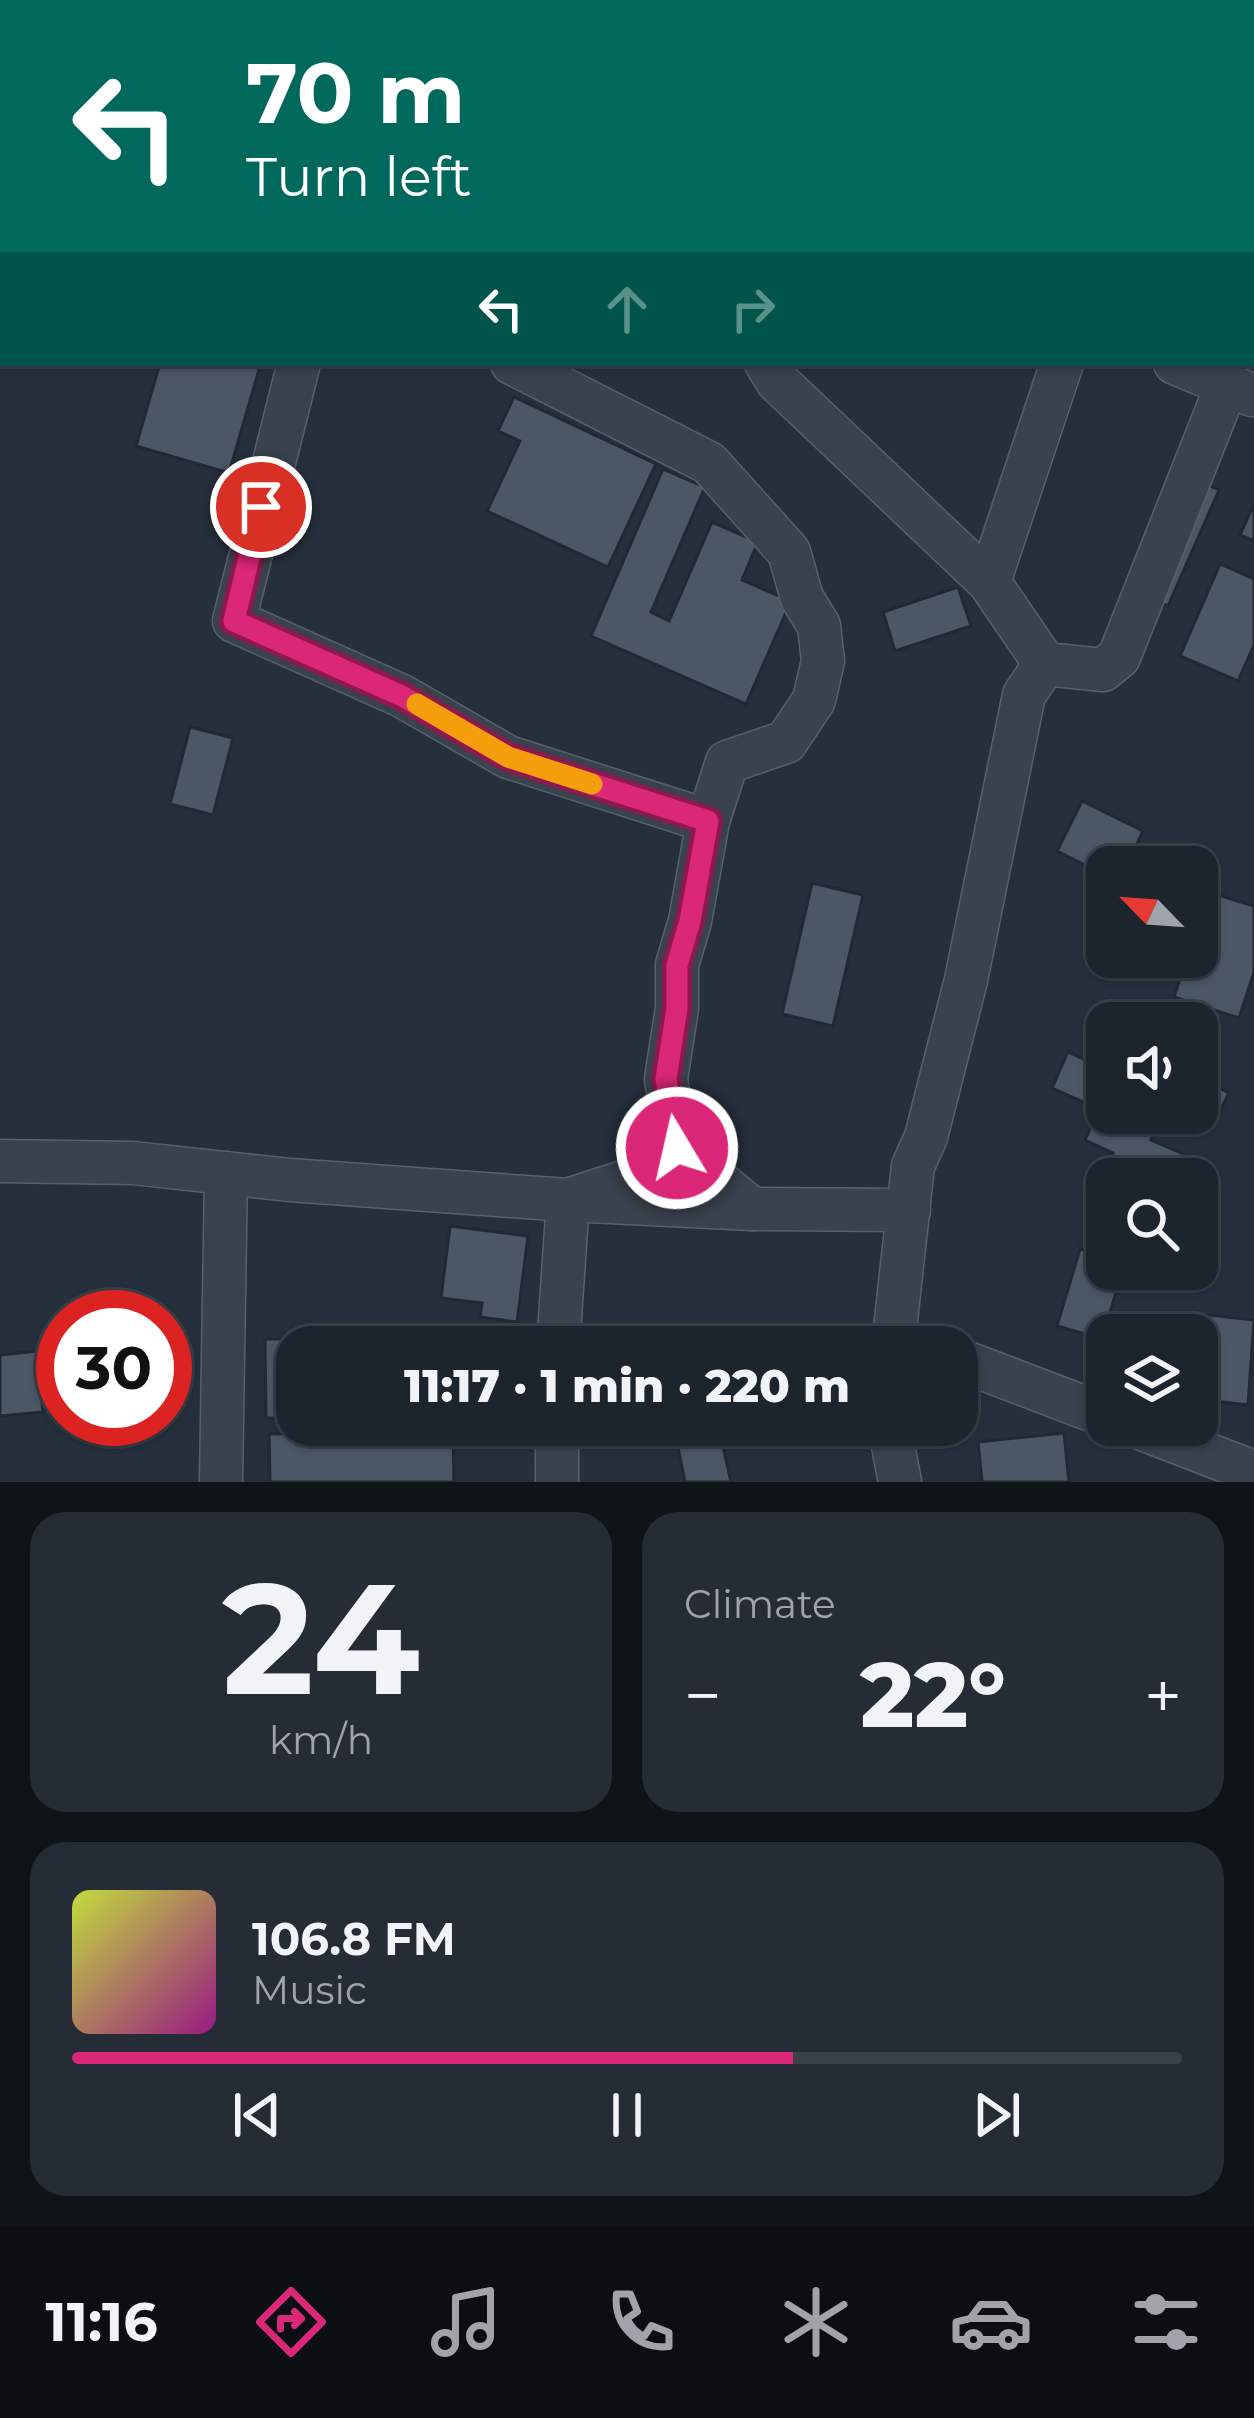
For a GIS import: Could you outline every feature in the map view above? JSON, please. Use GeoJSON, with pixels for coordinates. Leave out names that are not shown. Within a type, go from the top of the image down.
{"type":"FeatureCollection","features":[{"type":"Feature","properties":{"kind":"street"},"geometry":{"type":"LineString","coordinates":[[298,366],[234,621],[402,696],[508,757],[708,821]]}},
{"type":"Feature","properties":{"kind":"street"},"geometry":{"type":"LineString","coordinates":[[518,366],[709,463],[789,553],[802,598],[818,626],[823,661],[814,700],[786,742],[727,762],[708,821],[677,965],[677,1008],[666,1079],[677,1148],[752,1209]]}},
{"type":"Feature","properties":{"kind":"street"},"geometry":{"type":"LineString","coordinates":[[768,366],[777,381],[989,582],[1045,664],[1103,670],[1119,657],[1241,391],[1182,366]]}},
{"type":"Feature","properties":{"kind":"street"},"geometry":{"type":"LineString","coordinates":[[989,582],[1061,366]]}},
{"type":"Feature","properties":{"kind":"street"},"geometry":{"type":"LineString","coordinates":[[906,1326],[914,1166],[926,1138],[965,980],[1024,695],[1045,664]]}},
{"type":"Feature","properties":{"kind":"street"},"geometry":{"type":"LineString","coordinates":[[568,1200],[650,1173],[677,1148]]}},
{"type":"Feature","properties":{"kind":"street"},"geometry":{"type":"LineString","coordinates":[[0,1162],[133,1163],[568,1200],[752,1209],[909,1210]]}},
{"type":"Feature","properties":{"kind":"street"},"geometry":{"type":"LineString","coordinates":[[221,1482],[226,1173]]}},
{"type":"Feature","properties":{"kind":"street"},"geometry":{"type":"LineString","coordinates":[[560,1326],[568,1200]]}},
{"type":"Feature","properties":{"kind":"street"},"geometry":{"type":"LineString","coordinates":[[978,1366],[1086,1408]]}},
{"type":"Feature","properties":{"kind":"street"},"geometry":{"type":"LineString","coordinates":[[557,1446],[557,1482]]}},
{"type":"Feature","properties":{"kind":"street"},"geometry":{"type":"LineString","coordinates":[[893,1446],[899,1482]]}},
{"type":"Feature","properties":{"kind":"street"},"geometry":{"type":"LineString","coordinates":[[1187,1446],[1254,1472]]}},
{"type":"Feature","properties":{"kind":"building"},"geometry":{"type":"Polygon","coordinates":[[[159,366],[260,366],[229,473],[136,446],[159,366]]]}},
{"type":"Feature","properties":{"kind":"building"},"geometry":{"type":"Polygon","coordinates":[[[514,397],[656,464],[608,567],[487,511],[520,441],[498,431],[514,397]]]}},
{"type":"Feature","properties":{"kind":"building"},"geometry":{"type":"Polygon","coordinates":[[[663,469],[705,487],[651,612],[669,621],[712,522],[758,542],[742,580],[791,601],[746,704],[591,636],[663,469]]]}},
{"type":"Feature","properties":{"kind":"building"},"geometry":{"type":"Polygon","coordinates":[[[1199,481],[1219,490],[1168,606],[1148,598],[1199,481]]]}},
{"type":"Feature","properties":{"kind":"building"},"geometry":{"type":"Polygon","coordinates":[[[1254,504],[1254,541],[1240,535],[1254,504]]]}},
{"type":"Feature","properties":{"kind":"building"},"geometry":{"type":"Polygon","coordinates":[[[1220,564],[1254,579],[1254,645],[1238,681],[1180,656],[1220,564]]]}},
{"type":"Feature","properties":{"kind":"building"},"geometry":{"type":"Polygon","coordinates":[[[958,587],[971,626],[895,651],[883,612],[958,587]]]}},
{"type":"Feature","properties":{"kind":"building"},"geometry":{"type":"Polygon","coordinates":[[[190,727],[233,738],[213,815],[170,804],[190,727]]]}},
{"type":"Feature","properties":{"kind":"building"},"geometry":{"type":"Polygon","coordinates":[[[1082,801],[1143,831],[1136,846],[1086,846],[1086,866],[1057,851],[1082,801]]]}},
{"type":"Feature","properties":{"kind":"building"},"geometry":{"type":"Polygon","coordinates":[[[812,883],[863,895],[833,1026],[782,1014],[812,883]]]}},
{"type":"Feature","properties":{"kind":"building"},"geometry":{"type":"Polygon","coordinates":[[[1218,895],[1254,906],[1254,972],[1239,1018],[1218,1011],[1218,1002],[1174,997],[1180,978],[1218,978],[1218,895]]]}},
{"type":"Feature","properties":{"kind":"building"},"geometry":{"type":"Polygon","coordinates":[[[1068,1052],[1086,1060],[1086,1103],[1052,1088],[1068,1052]]]}},
{"type":"Feature","properties":{"kind":"building"},"geometry":{"type":"Polygon","coordinates":[[[1218,1087],[1229,1093],[1218,1115],[1218,1087]]]}},
{"type":"Feature","properties":{"kind":"building"},"geometry":{"type":"Polygon","coordinates":[[[1088,1134],[1154,1134],[1151,1140],[1183,1154],[1181,1158],[1111,1158],[1113,1153],[1085,1140],[1088,1134]]]}},
{"type":"Feature","properties":{"kind":"building"},"geometry":{"type":"Polygon","coordinates":[[[450,1226],[528,1236],[517,1322],[480,1317],[482,1303],[441,1298],[450,1226]]]}},
{"type":"Feature","properties":{"kind":"building"},"geometry":{"type":"Polygon","coordinates":[[[1080,1249],[1086,1251],[1086,1290],[1117,1290],[1110,1314],[1086,1314],[1086,1334],[1057,1326],[1080,1249]]]}},
{"type":"Feature","properties":{"kind":"building"},"geometry":{"type":"Polygon","coordinates":[[[1218,1316],[1254,1320],[1248,1405],[1218,1401],[1218,1316]]]}},
{"type":"Feature","properties":{"kind":"building"},"geometry":{"type":"Polygon","coordinates":[[[265,1339],[276,1339],[276,1418],[266,1418],[265,1339]]]}},
{"type":"Feature","properties":{"kind":"building"},"geometry":{"type":"Polygon","coordinates":[[[36,1351],[36,1413],[0,1416],[0,1355],[36,1351]]]}},
{"type":"Feature","properties":{"kind":"building"},"geometry":{"type":"Polygon","coordinates":[[[1064,1433],[1069,1482],[982,1482],[978,1442],[1064,1433]]]}},
{"type":"Feature","properties":{"kind":"building"},"geometry":{"type":"Polygon","coordinates":[[[269,1434],[276,1434],[276,1446],[453,1446],[454,1482],[270,1482],[269,1434]]]}},
{"type":"Feature","properties":{"kind":"building"},"geometry":{"type":"Polygon","coordinates":[[[678,1446],[723,1446],[731,1482],[685,1482],[678,1446]]]}},
{"type":"Feature","properties":{"kind":"slow traffic"},"geometry":{"type":"LineString","coordinates":[[417,704],[508,757],[592,784]]}},
{"type":"Feature","properties":{"kind":"route"},"geometry":{"type":"LineString","coordinates":[[261,507],[234,621],[402,696],[508,757],[708,821],[677,965],[677,1008],[666,1079],[677,1148]]}}]}
